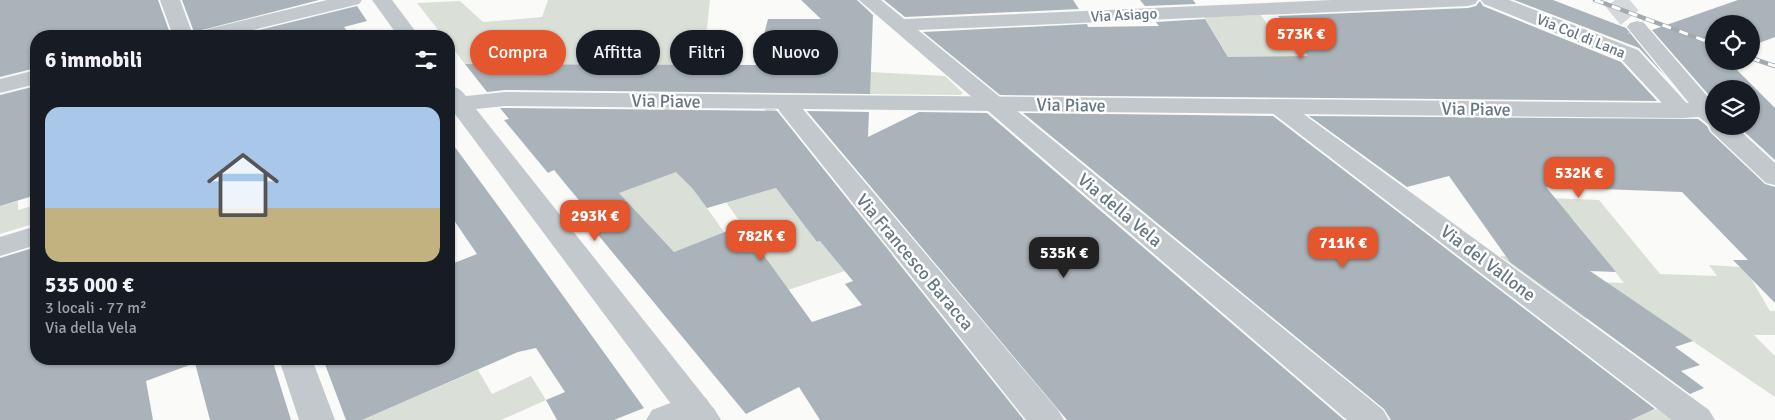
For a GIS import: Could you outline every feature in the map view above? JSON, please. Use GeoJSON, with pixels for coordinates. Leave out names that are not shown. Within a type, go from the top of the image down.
{"type":"FeatureCollection","features":[{"type":"Feature","properties":{"kind":"street"},"geometry":{"type":"LineString","coordinates":[[170,0],[181,30]]}},
{"type":"Feature","properties":{"kind":"street"},"geometry":{"type":"LineString","coordinates":[[228,30],[352,0]]}},
{"type":"Feature","properties":{"kind":"street"},"geometry":{"type":"LineString","coordinates":[[382,0],[404,30]]}},
{"type":"Feature","properties":{"kind":"street","name":"Via della Vela"},"geometry":{"type":"LineString","coordinates":[[869,0],[1371,420]]}},
{"type":"Feature","properties":{"kind":"street","name":"Via Asiago"},"geometry":{"type":"LineString","coordinates":[[899,25],[1468,0]]}},
{"type":"Feature","properties":{"kind":"street","name":"Via Col di Lana"},"geometry":{"type":"LineString","coordinates":[[1490,0],[1630,55],[1705,116]]}},
{"type":"Feature","properties":{"kind":"street"},"geometry":{"type":"LineString","coordinates":[[1637,26],[1705,114]]}},
{"type":"Feature","properties":{"kind":"street"},"geometry":{"type":"LineString","coordinates":[[0,86],[30,78]]}},
{"type":"Feature","properties":{"kind":"street","name":"Via Piave"},"geometry":{"type":"LineString","coordinates":[[455,101],[505,99],[1279,107],[1705,120]]}},
{"type":"Feature","properties":{"kind":"street","name":"Via Francesco Baracca"},"geometry":{"type":"LineString","coordinates":[[789,102],[788,108],[1046,420]]}},
{"type":"Feature","properties":{"kind":"street"},"geometry":{"type":"LineString","coordinates":[[455,104],[687,416]]}},
{"type":"Feature","properties":{"kind":"street","name":"Via del Vallone"},"geometry":{"type":"LineString","coordinates":[[1279,107],[1697,420]]}},
{"type":"Feature","properties":{"kind":"street"},"geometry":{"type":"LineString","coordinates":[[1727,135],[1775,177]]}},
{"type":"Feature","properties":{"kind":"street"},"geometry":{"type":"LineString","coordinates":[[0,247],[30,238]]}},
{"type":"Feature","properties":{"kind":"street"},"geometry":{"type":"LineString","coordinates":[[298,365],[317,420]]}},
{"type":"Feature","properties":{"kind":"shaded area"},"geometry":{"type":"Polygon","coordinates":[[[548,0],[710,0],[707,30],[670,30],[670,65],[660,65],[660,30],[576,30],[576,64],[566,64],[566,30],[470,30],[470,64],[465,64],[455,51],[455,30],[438,30],[417,3],[460,1],[483,22],[542,17],[548,0]]]}},
{"type":"Feature","properties":{"kind":"shaded area"},"geometry":{"type":"Polygon","coordinates":[[[1261,15],[1281,44],[1326,44],[1338,60],[1238,73],[1204,17],[1261,15]]]}},
{"type":"Feature","properties":{"kind":"shaded area"},"geometry":{"type":"Polygon","coordinates":[[[870,72],[945,76],[963,93],[960,95],[870,94],[870,72]]]}},
{"type":"Feature","properties":{"kind":"shaded area"},"geometry":{"type":"Polygon","coordinates":[[[660,108],[679,108],[705,145],[777,126],[764,109],[775,109],[798,137],[740,189],[746,197],[776,188],[817,242],[870,227],[893,255],[788,290],[726,202],[707,208],[724,232],[674,252],[619,193],[644,139],[706,174],[660,108]]]}},
{"type":"Feature","properties":{"kind":"shaded area"},"geometry":{"type":"Polygon","coordinates":[[[1500,196],[1599,200],[1660,274],[1717,276],[1709,265],[1740,267],[1749,275],[1770,311],[1775,311],[1775,335],[1754,335],[1775,356],[1775,397],[1647,310],[1603,312],[1586,319],[1500,256],[1526,257],[1543,280],[1624,283],[1573,219],[1516,217],[1500,196]]]}},
{"type":"Feature","properties":{"kind":"shaded area"},"geometry":{"type":"Polygon","coordinates":[[[18,201],[18,210],[30,207],[30,225],[0,234],[0,206],[18,201]]]}},
{"type":"Feature","properties":{"kind":"shaded area"},"geometry":{"type":"Polygon","coordinates":[[[478,370],[492,394],[531,376],[546,400],[501,420],[362,420],[478,370]]]}},
{"type":"Feature","properties":{"kind":"shaded area"},"geometry":{"type":"Polygon","coordinates":[[[1661,407],[1678,420],[1631,420],[1661,407]]]}},
{"type":"Feature","properties":{"kind":"building"},"geometry":{"type":"Polygon","coordinates":[[[0,0],[158,0],[169,30],[30,30],[30,70],[0,77],[0,0]]]}},
{"type":"Feature","properties":{"kind":"building"},"geometry":{"type":"Polygon","coordinates":[[[182,0],[319,0],[202,30],[193,30],[182,0]]]}},
{"type":"Feature","properties":{"kind":"building"},"geometry":{"type":"Polygon","coordinates":[[[801,0],[857,0],[873,15],[870,94],[505,90],[487,92],[474,75],[566,75],[566,64],[576,64],[576,75],[660,75],[660,65],[670,65],[670,75],[743,75],[743,65],[753,65],[753,75],[838,75],[838,30],[765,30],[768,19],[821,19],[801,0]]]}},
{"type":"Feature","properties":{"kind":"building"},"geometry":{"type":"Polygon","coordinates":[[[884,0],[1073,0],[1079,9],[905,17],[884,0]]]}},
{"type":"Feature","properties":{"kind":"building"},"geometry":{"type":"Polygon","coordinates":[[[1140,0],[1193,0],[1196,4],[1145,6],[1140,0]]]}},
{"type":"Feature","properties":{"kind":"building"},"geometry":{"type":"Polygon","coordinates":[[[1514,0],[1553,0],[1626,28],[1666,77],[1639,48],[1514,0]]]}},
{"type":"Feature","properties":{"kind":"building"},"geometry":{"type":"Polygon","coordinates":[[[1738,0],[1775,0],[1775,37],[1760,43],[1760,15],[1705,15],[1705,70],[1737,70],[1747,80],[1705,80],[1705,91],[1652,30],[1738,0]]]}},
{"type":"Feature","properties":{"kind":"building"},"geometry":{"type":"Polygon","coordinates":[[[1480,1],[1483,6],[1621,62],[1657,101],[1000,95],[923,32],[1087,24],[1088,27],[1159,26],[1156,22],[1205,19],[1228,57],[1308,56],[1278,16],[1468,8],[1476,6],[1480,1]]]}},
{"type":"Feature","properties":{"kind":"building"},"geometry":{"type":"Polygon","coordinates":[[[357,6],[367,21],[344,27],[346,30],[259,30],[357,6]]]}},
{"type":"Feature","properties":{"kind":"building"},"geometry":{"type":"Polygon","coordinates":[[[465,64],[470,64],[470,70],[465,64]]]}},
{"type":"Feature","properties":{"kind":"building"},"geometry":{"type":"Polygon","coordinates":[[[30,88],[30,197],[0,206],[0,95],[30,88]]]}},
{"type":"Feature","properties":{"kind":"building"},"geometry":{"type":"Polygon","coordinates":[[[1760,93],[1775,108],[1775,160],[1748,135],[1760,135],[1760,93]]]}},
{"type":"Feature","properties":{"kind":"building"},"geometry":{"type":"Polygon","coordinates":[[[500,108],[777,111],[1024,420],[820,420],[799,387],[746,414],[585,219],[592,216],[554,170],[548,173],[504,120],[509,119],[500,108]],[[676,172],[619,193],[674,252],[742,225],[812,322],[862,305],[845,284],[853,281],[820,241],[817,242],[776,188],[707,208],[693,189],[676,172]]]}},
{"type":"Feature","properties":{"kind":"building"},"geometry":{"type":"Polygon","coordinates":[[[807,111],[869,112],[868,137],[919,112],[987,113],[1344,420],[1067,420],[807,111]]]}},
{"type":"Feature","properties":{"kind":"building"},"geometry":{"type":"Polygon","coordinates":[[[1023,113],[1273,116],[1655,409],[1631,420],[1391,420],[1384,409],[1023,113]]]}},
{"type":"Feature","properties":{"kind":"building"},"geometry":{"type":"Polygon","coordinates":[[[1309,116],[1698,119],[1705,124],[1705,135],[1713,135],[1765,184],[1775,187],[1775,303],[1733,260],[1748,260],[1682,192],[1546,187],[1616,272],[1590,271],[1693,341],[1675,347],[1700,365],[1681,371],[1704,388],[1690,394],[1510,262],[1449,176],[1407,187],[1309,116]]]}},
{"type":"Feature","properties":{"kind":"building"},"geometry":{"type":"Polygon","coordinates":[[[455,147],[644,408],[614,420],[557,420],[546,400],[565,392],[536,348],[518,352],[362,420],[346,420],[325,365],[455,365],[455,263],[477,254],[455,222],[455,147]]]}},
{"type":"Feature","properties":{"kind":"building"},"geometry":{"type":"Polygon","coordinates":[[[30,249],[30,365],[190,365],[146,381],[153,420],[0,420],[0,258],[30,249]]]}},
{"type":"Feature","properties":{"kind":"building"},"geometry":{"type":"Polygon","coordinates":[[[196,365],[274,365],[291,420],[210,420],[196,365]]]}},
{"type":"Feature","properties":{"kind":"tunnel"},"geometry":{"type":"LineString","coordinates":[[1615,0],[1637,27]]}},
{"type":"Feature","properties":{"kind":"railway"},"geometry":{"type":"LineString","coordinates":[[1595,0],[1705,41]]}},
{"type":"Feature","properties":{"kind":"railway"},"geometry":{"type":"LineString","coordinates":[[1760,61],[1775,66]]}}]}
